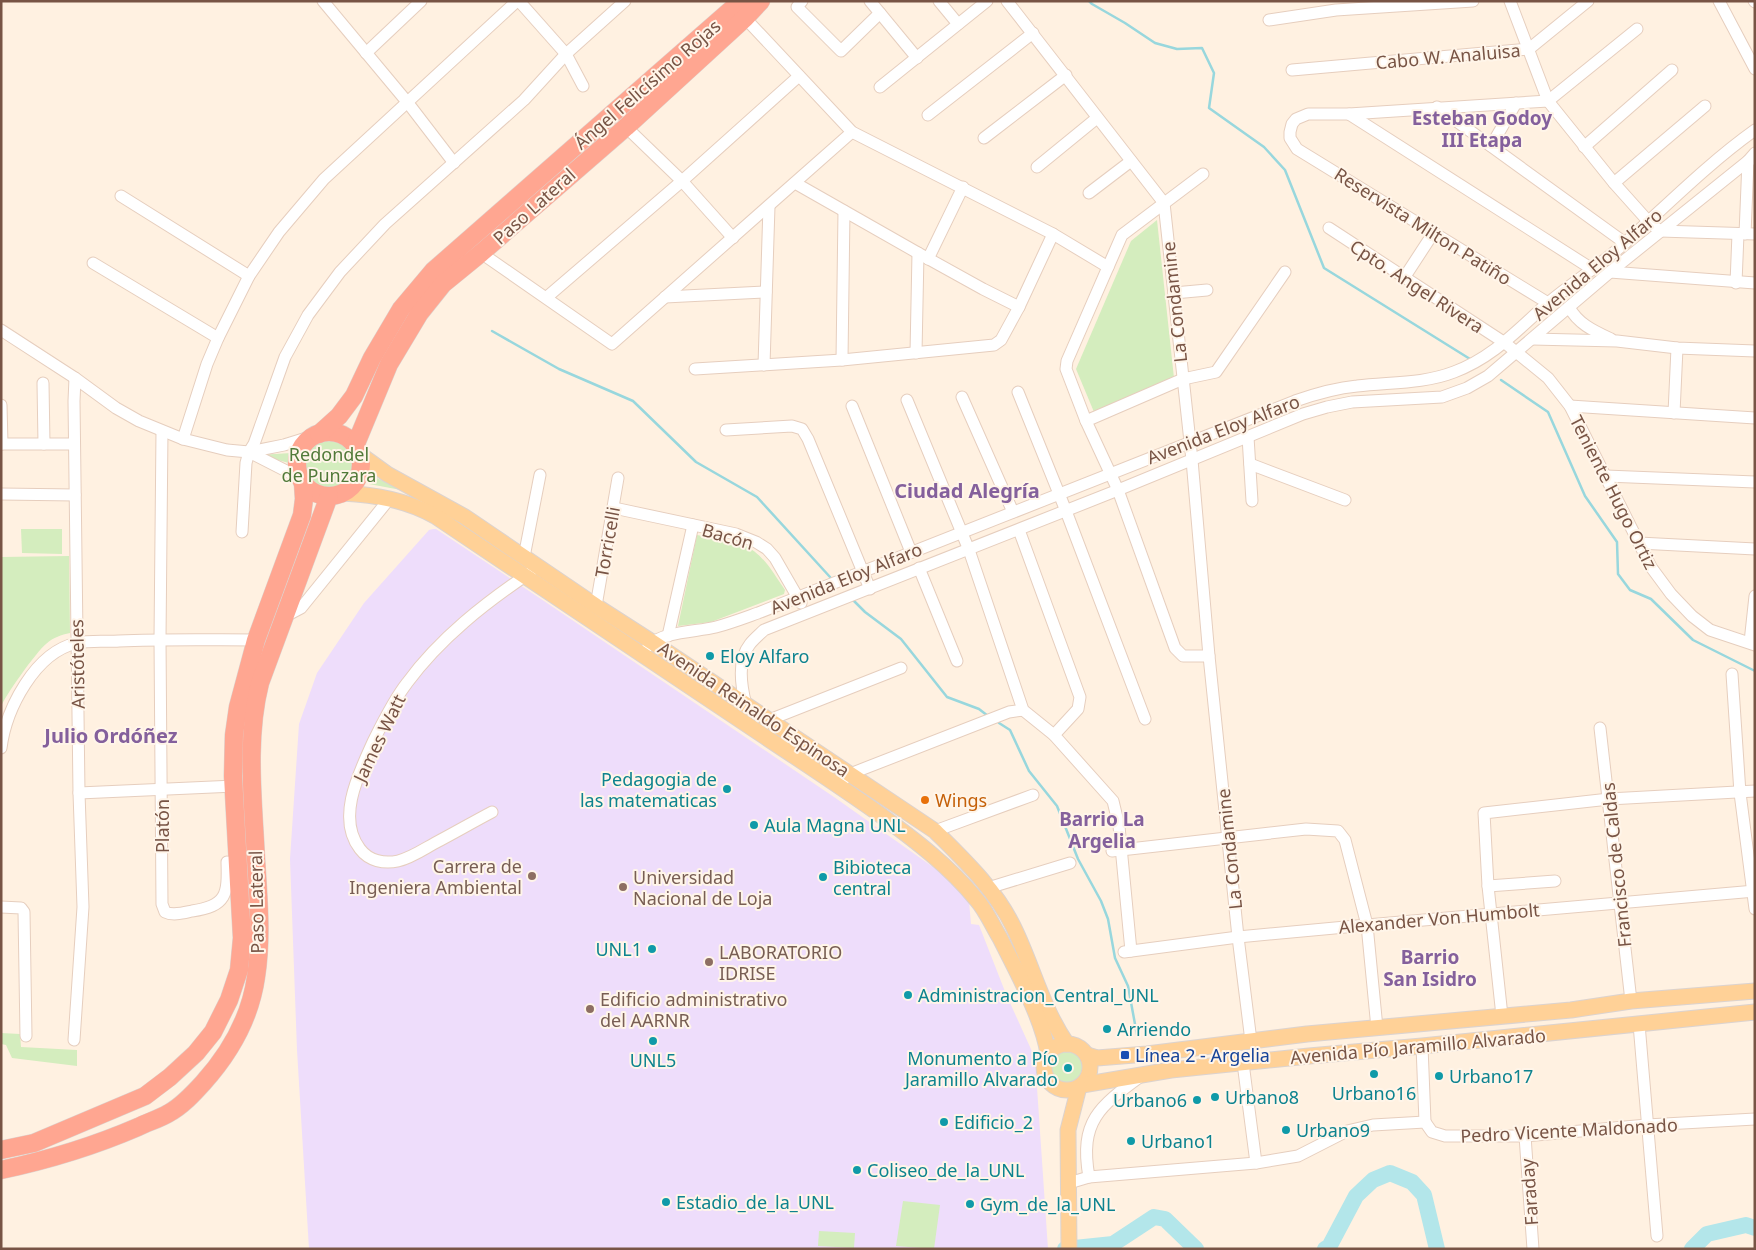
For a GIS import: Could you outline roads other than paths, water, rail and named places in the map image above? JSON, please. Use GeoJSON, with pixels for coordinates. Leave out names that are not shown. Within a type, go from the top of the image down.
{"type":"FeatureCollection","features":[{"type":"Feature","properties":{"kind":"highway","name":"Paso Lateral"},"geometry":{"type":"LineString","coordinates":[[357,450],[389,364],[419,314],[443,284],[482,253],[626,127],[743,9],[761,1]]}},
{"type":"Feature","properties":{"kind":"highway","name":"Ángel Felicísimo Rojas"},"geometry":{"type":"LineString","coordinates":[[316,435],[339,416],[354,396],[372,358],[401,309],[433,271],[743,9]]}},
{"type":"Feature","properties":{"kind":"highway"},"geometry":{"type":"LineString","coordinates":[[335,433],[343,436],[357,450],[360,471],[350,487],[336,494],[319,494],[310,490],[302,480],[298,471],[298,456],[306,442],[316,435],[335,433]]}},
{"type":"Feature","properties":{"kind":"highway","name":"Paso Lateral"},"geometry":{"type":"LineString","coordinates":[[1,1150],[34,1143],[145,1096],[177,1071],[196,1053],[213,1032],[229,1000],[239,970],[242,938],[233,750],[238,707],[256,640],[302,515],[304,499],[302,480]]}},
{"type":"Feature","properties":{"kind":"highway","name":"Paso Lateral"},"geometry":{"type":"LineString","coordinates":[[1,1170],[103,1142],[169,1113],[192,1096],[220,1064],[239,1034],[250,1004],[256,978],[258,957],[259,915],[252,791],[256,700],[284,617],[336,494]]}},
{"type":"Feature","properties":{"kind":"main road","name":"Avenida Reinaldo Espinosa"},"geometry":{"type":"LineString","coordinates":[[357,450],[524,576],[838,784],[922,845],[958,878],[978,900],[1014,965],[1045,1039],[1048,1054]]}},
{"type":"Feature","properties":{"kind":"main road","name":"Avenida Reinaldo Espinosa"},"geometry":{"type":"LineString","coordinates":[[336,494],[367,494],[390,498],[423,509],[439,510],[464,516],[596,606],[936,831],[988,888],[1007,914],[1051,1015],[1067,1044]]}},
{"type":"Feature","properties":{"kind":"main road","name":"Avenida Pío Jaramillo Alvarado"},"geometry":{"type":"LineString","coordinates":[[1087,1055],[1097,1058],[1180,1051],[1307,1034],[1571,1010],[1631,1001],[1755,991]]}},
{"type":"Feature","properties":{"kind":"main road"},"geometry":{"type":"LineString","coordinates":[[1702,996],[1704,1017]]}},
{"type":"Feature","properties":{"kind":"main road"},"geometry":{"type":"LineString","coordinates":[[1571,1010],[1574,1031]]}},
{"type":"Feature","properties":{"kind":"main road","name":"Avenida Pío Jaramillo Alvarado"},"geometry":{"type":"LineString","coordinates":[[1081,1086],[1182,1069],[1755,1012]]}},
{"type":"Feature","properties":{"kind":"main road"},"geometry":{"type":"LineString","coordinates":[[1441,1022],[1443,1044]]}},
{"type":"Feature","properties":{"kind":"main road"},"geometry":{"type":"LineString","coordinates":[[1307,1034],[1310,1056]]}},
{"type":"Feature","properties":{"kind":"main road"},"geometry":{"type":"LineString","coordinates":[[1069,1249],[1068,1130],[1081,1086],[1086,1081],[1090,1070],[1087,1055],[1080,1047],[1067,1044],[1056,1047],[1048,1054],[1045,1072],[1070,1118]]}},
{"type":"Feature","properties":{"kind":"main road"},"geometry":{"type":"LineString","coordinates":[[1180,1051],[1182,1069]]}},
{"type":"Feature","properties":{"kind":"main road"},"geometry":{"type":"LineString","coordinates":[[1053,1085],[1060,1089],[1068,1090],[1081,1086]]}},
{"type":"Feature","properties":{"kind":"street"},"geometry":{"type":"LineString","coordinates":[[323,1],[408,103],[454,163]]}},
{"type":"Feature","properties":{"kind":"street"},"geometry":{"type":"LineString","coordinates":[[366,53],[421,1]]}},
{"type":"Feature","properties":{"kind":"street"},"geometry":{"type":"LineString","coordinates":[[183,439],[207,364],[218,338],[249,276],[279,232],[314,190],[518,1],[566,54],[583,86]]}},
{"type":"Feature","properties":{"kind":"street"},"geometry":{"type":"LineString","coordinates":[[242,532],[246,463],[249,452],[254,444],[285,357],[308,314],[340,272],[380,229],[524,100],[566,54],[625,1]]}},
{"type":"Feature","properties":{"kind":"street"},"geometry":{"type":"LineString","coordinates":[[802,1],[797,7],[842,51],[880,13]]}},
{"type":"Feature","properties":{"kind":"street"},"geometry":{"type":"LineString","coordinates":[[870,1],[917,58]]}},
{"type":"Feature","properties":{"kind":"street"},"geometry":{"type":"LineString","coordinates":[[939,1],[958,24]]}},
{"type":"Feature","properties":{"kind":"street"},"geometry":{"type":"LineString","coordinates":[[880,87],[987,1]]}},
{"type":"Feature","properties":{"kind":"street"},"geometry":{"type":"LineString","coordinates":[[1007,1],[1164,203]]}},
{"type":"Feature","properties":{"kind":"street"},"geometry":{"type":"LineString","coordinates":[[1269,20],[1336,6],[1473,1]]}},
{"type":"Feature","properties":{"kind":"street"},"geometry":{"type":"LineString","coordinates":[[1510,1],[1548,101],[1614,183],[1648,221],[1660,231],[1746,234]]}},
{"type":"Feature","properties":{"kind":"street","name":"Cabo W. Analuisa"},"geometry":{"type":"LineString","coordinates":[[1292,70],[1529,49],[1588,1]]}},
{"type":"Feature","properties":{"kind":"street"},"geometry":{"type":"LineString","coordinates":[[1719,1],[1755,69]]}},
{"type":"Feature","properties":{"kind":"street"},"geometry":{"type":"LineString","coordinates":[[743,9],[799,76],[852,132],[1053,234],[1108,267]]}},
{"type":"Feature","properties":{"kind":"street"},"geometry":{"type":"LineString","coordinates":[[1349,114],[1548,101],[1637,29]]}},
{"type":"Feature","properties":{"kind":"street"},"geometry":{"type":"LineString","coordinates":[[928,115],[1033,33]]}},
{"type":"Feature","properties":{"kind":"street"},"geometry":{"type":"LineString","coordinates":[[1584,146],[1672,70]]}},
{"type":"Feature","properties":{"kind":"street"},"geometry":{"type":"LineString","coordinates":[[984,138],[1066,75]]}},
{"type":"Feature","properties":{"kind":"street"},"geometry":{"type":"LineString","coordinates":[[547,297],[682,181],[799,76]]}},
{"type":"Feature","properties":{"kind":"street"},"geometry":{"type":"LineString","coordinates":[[1491,146],[1516,103]]}},
{"type":"Feature","properties":{"kind":"street"},"geometry":{"type":"LineString","coordinates":[[1614,183],[1705,106]]}},
{"type":"Feature","properties":{"kind":"street"},"geometry":{"type":"LineString","coordinates":[[1437,107],[1625,243]]}},
{"type":"Feature","properties":{"kind":"street","name":"Reservista Milton Patiño"},"geometry":{"type":"LineString","coordinates":[[1349,114],[1308,114],[1296,119],[1292,124],[1290,138],[1297,149],[1548,303]]}},
{"type":"Feature","properties":{"kind":"street"},"geometry":{"type":"LineString","coordinates":[[1349,114],[1592,269]]}},
{"type":"Feature","properties":{"kind":"street"},"geometry":{"type":"LineString","coordinates":[[1037,167],[1097,118]]}},
{"type":"Feature","properties":{"kind":"street"},"geometry":{"type":"LineString","coordinates":[[626,127],[682,181],[733,238]]}},
{"type":"Feature","properties":{"kind":"street","name":"Avenida Eloy Alfaro"},"geometry":{"type":"LineString","coordinates":[[640,653],[652,642],[668,636],[718,627],[799,597],[1318,393],[1365,385],[1417,382],[1455,372],[1505,343],[1548,303],[1625,243],[1648,221],[1755,130]]}},
{"type":"Feature","properties":{"kind":"street"},"geometry":{"type":"LineString","coordinates":[[482,253],[612,344],[852,132]]}},
{"type":"Feature","properties":{"kind":"street"},"geometry":{"type":"LineString","coordinates":[[1736,283],[1746,234],[1753,157]]}},
{"type":"Feature","properties":{"kind":"street","name":"Avenida Eloy Alfaro"},"geometry":{"type":"LineString","coordinates":[[746,705],[741,683],[744,654],[750,643],[764,630],[969,550],[1310,412],[1327,407],[1366,401],[1442,397],[1467,388],[1488,376],[1518,352],[1610,272],[1753,157]]}},
{"type":"Feature","properties":{"kind":"street"},"geometry":{"type":"LineString","coordinates":[[1090,193],[1130,161]]}},
{"type":"Feature","properties":{"kind":"street"},"geometry":{"type":"LineString","coordinates":[[1203,174],[1124,232],[1066,365],[1066,372],[1118,490],[1175,648],[1183,656],[1209,656]]}},
{"type":"Feature","properties":{"kind":"street"},"geometry":{"type":"LineString","coordinates":[[795,183],[923,256],[1019,307]]}},
{"type":"Feature","properties":{"kind":"street"},"geometry":{"type":"LineString","coordinates":[[916,353],[923,256],[963,187]]}},
{"type":"Feature","properties":{"kind":"street"},"geometry":{"type":"LineString","coordinates":[[121,196],[249,276]]}},
{"type":"Feature","properties":{"kind":"street","name":"La Condamine"},"geometry":{"type":"LineString","coordinates":[[1164,203],[1192,460],[1209,656],[1238,937],[1251,1042]]}},
{"type":"Feature","properties":{"kind":"street"},"geometry":{"type":"LineString","coordinates":[[764,365],[769,206]]}},
{"type":"Feature","properties":{"kind":"street"},"geometry":{"type":"LineString","coordinates":[[842,360],[844,211]]}},
{"type":"Feature","properties":{"kind":"street","name":"Cpto. Angel Rivera"},"geometry":{"type":"LineString","coordinates":[[1329,228],[1505,343]]}},
{"type":"Feature","properties":{"kind":"street"},"geometry":{"type":"LineString","coordinates":[[1404,278],[1434,232]]}},
{"type":"Feature","properties":{"kind":"street"},"geometry":{"type":"LineString","coordinates":[[695,369],[842,360],[994,345],[1002,340],[1053,234]]}},
{"type":"Feature","properties":{"kind":"street"},"geometry":{"type":"LineString","coordinates":[[93,263],[218,338]]}},
{"type":"Feature","properties":{"kind":"street"},"geometry":{"type":"LineString","coordinates":[[1086,421],[1183,379],[1216,372],[1285,272]]}},
{"type":"Feature","properties":{"kind":"street"},"geometry":{"type":"LineString","coordinates":[[1610,272],[1755,283]]}},
{"type":"Feature","properties":{"kind":"street"},"geometry":{"type":"LineString","coordinates":[[1174,293],[1207,290]]}},
{"type":"Feature","properties":{"kind":"street"},"geometry":{"type":"LineString","coordinates":[[665,297],[766,292]]}},
{"type":"Feature","properties":{"kind":"street"},"geometry":{"type":"LineString","coordinates":[[1569,307],[1574,316],[1583,324],[1617,341]]}},
{"type":"Feature","properties":{"kind":"street"},"geometry":{"type":"LineString","coordinates":[[1,330],[75,378],[116,408],[162,431],[183,439],[227,450],[249,452],[284,446],[316,435]]}},
{"type":"Feature","properties":{"kind":"street"},"geometry":{"type":"LineString","coordinates":[[1532,339],[1617,341],[1677,348],[1755,351]]}},
{"type":"Feature","properties":{"kind":"street","name":"Teniente Hugo Ortiz"},"geometry":{"type":"LineString","coordinates":[[1505,343],[1548,378],[1570,406],[1651,567],[1671,594],[1692,616],[1710,630],[1752,644]]}},
{"type":"Feature","properties":{"kind":"street"},"geometry":{"type":"LineString","coordinates":[[1674,413],[1677,348]]}},
{"type":"Feature","properties":{"kind":"street","name":"Aristóteles"},"geometry":{"type":"LineString","coordinates":[[74,1040],[83,907],[79,793],[74,444],[75,378]]}},
{"type":"Feature","properties":{"kind":"street"},"geometry":{"type":"LineString","coordinates":[[43,382],[44,444]]}},
{"type":"Feature","properties":{"kind":"street"},"geometry":{"type":"LineString","coordinates":[[1365,385],[1366,401]]}},
{"type":"Feature","properties":{"kind":"street"},"geometry":{"type":"LineString","coordinates":[[1018,392],[1066,511],[1145,719]]}},
{"type":"Feature","properties":{"kind":"street"},"geometry":{"type":"LineString","coordinates":[[962,397],[1012,512]]}},
{"type":"Feature","properties":{"kind":"street"},"geometry":{"type":"LineString","coordinates":[[907,400],[969,550],[1023,710],[1054,735],[1113,801],[1119,826],[1117,850],[1306,829],[1334,829],[1341,834],[1344,840],[1367,925],[1377,1028]]}},
{"type":"Feature","properties":{"kind":"street"},"geometry":{"type":"LineString","coordinates":[[1,405],[2,444],[74,444]]}},
{"type":"Feature","properties":{"kind":"street"},"geometry":{"type":"LineString","coordinates":[[852,406],[911,552]]}},
{"type":"Feature","properties":{"kind":"street"},"geometry":{"type":"LineString","coordinates":[[1570,406],[1755,418]]}},
{"type":"Feature","properties":{"kind":"street"},"geometry":{"type":"LineString","coordinates":[[726,430],[792,426],[802,429],[808,438],[870,589]]}},
{"type":"Feature","properties":{"kind":"street","name":"Platón"},"geometry":{"type":"LineString","coordinates":[[162,431],[160,640],[162,904],[165,912],[179,913],[214,907],[220,902],[226,888],[227,862]]}},
{"type":"Feature","properties":{"kind":"street"},"geometry":{"type":"LineString","coordinates":[[1248,437],[1252,501]]}},
{"type":"Feature","properties":{"kind":"street"},"geometry":{"type":"LineString","coordinates":[[249,452],[302,480]]}},
{"type":"Feature","properties":{"kind":"street"},"geometry":{"type":"LineString","coordinates":[[1250,464],[1345,500]]}},
{"type":"Feature","properties":{"kind":"street"},"geometry":{"type":"LineString","coordinates":[[524,557],[540,475]]}},
{"type":"Feature","properties":{"kind":"street"},"geometry":{"type":"LineString","coordinates":[[1606,476],[1755,482]]}},
{"type":"Feature","properties":{"kind":"street","name":"Torricelli"},"geometry":{"type":"LineString","coordinates":[[596,606],[618,478]]}},
{"type":"Feature","properties":{"kind":"street"},"geometry":{"type":"LineString","coordinates":[[1,494],[75,495]]}},
{"type":"Feature","properties":{"kind":"street"},"geometry":{"type":"LineString","coordinates":[[284,617],[301,608],[390,498]]}},
{"type":"Feature","properties":{"kind":"street","name":"Bacón"},"geometry":{"type":"LineString","coordinates":[[614,508],[746,537],[767,549],[775,558],[799,597],[805,614]]}},
{"type":"Feature","properties":{"kind":"street"},"geometry":{"type":"LineString","coordinates":[[668,636],[693,525]]}},
{"type":"Feature","properties":{"kind":"street"},"geometry":{"type":"LineString","coordinates":[[1019,530],[1080,697],[1078,709],[1054,735]]}},
{"type":"Feature","properties":{"kind":"street"},"geometry":{"type":"LineString","coordinates":[[1639,543],[1755,549]]}},
{"type":"Feature","properties":{"kind":"street","name":"James Watt"},"geometry":{"type":"LineString","coordinates":[[492,812],[416,854],[398,861],[380,862],[370,859],[357,844],[353,835],[350,808],[360,770],[384,720],[406,684],[453,631],[538,567]]}},
{"type":"Feature","properties":{"kind":"street"},"geometry":{"type":"LineString","coordinates":[[919,568],[957,661]]}},
{"type":"Feature","properties":{"kind":"street"},"geometry":{"type":"LineString","coordinates":[[1752,644],[1755,596]]}},
{"type":"Feature","properties":{"kind":"street"},"geometry":{"type":"LineString","coordinates":[[1,748],[3,732],[23,688],[32,674],[51,656],[77,643],[160,640],[256,640]]}},
{"type":"Feature","properties":{"kind":"street"},"geometry":{"type":"LineString","coordinates":[[769,720],[901,668]]}},
{"type":"Feature","properties":{"kind":"street"},"geometry":{"type":"LineString","coordinates":[[1732,674],[1740,793],[1755,909]]}},
{"type":"Feature","properties":{"kind":"street"},"geometry":{"type":"LineString","coordinates":[[838,784],[850,774],[1009,712],[1023,710]]}},
{"type":"Feature","properties":{"kind":"street","name":"Francisco de Caldas"},"geometry":{"type":"LineString","coordinates":[[1600,728],[1631,1001]]}},
{"type":"Feature","properties":{"kind":"street"},"geometry":{"type":"LineString","coordinates":[[79,793],[235,786]]}},
{"type":"Feature","properties":{"kind":"street"},"geometry":{"type":"LineString","coordinates":[[1502,1016],[1488,886],[1484,813],[1609,799],[1755,791]]}},
{"type":"Feature","properties":{"kind":"street"},"geometry":{"type":"LineString","coordinates":[[936,831],[1033,796]]}},
{"type":"Feature","properties":{"kind":"street","name":"Alexander Von Humbolt"},"geometry":{"type":"LineString","coordinates":[[1117,850],[1128,952],[1238,937],[1754,891]]}},
{"type":"Feature","properties":{"kind":"street"},"geometry":{"type":"LineString","coordinates":[[988,888],[1070,863]]}},
{"type":"Feature","properties":{"kind":"street"},"geometry":{"type":"LineString","coordinates":[[1488,886],[1555,881]]}},
{"type":"Feature","properties":{"kind":"street"},"geometry":{"type":"LineString","coordinates":[[1,907],[21,908],[25,915],[26,1036]]}},
{"type":"Feature","properties":{"kind":"street"},"geometry":{"type":"LineString","coordinates":[[1639,1024],[1657,1236]]}},
{"type":"Feature","properties":{"kind":"street"},"geometry":{"type":"LineString","coordinates":[[1069,1183],[1088,1176],[1256,1163],[1298,1156],[1347,1131],[1373,1125],[1425,1122],[1422,1046]]}},
{"type":"Feature","properties":{"kind":"street"},"geometry":{"type":"LineString","coordinates":[[1244,1063],[1256,1163]]}},
{"type":"Feature","properties":{"kind":"street"},"geometry":{"type":"LineString","coordinates":[[1088,1176],[1087,1145],[1094,1117],[1116,1094],[1144,1074]]}},
{"type":"Feature","properties":{"kind":"street","name":"Pedro Vicente Maldonado"},"geometry":{"type":"LineString","coordinates":[[1425,1122],[1432,1132],[1445,1136],[1525,1136],[1647,1125],[1755,1119]]}},
{"type":"Feature","properties":{"kind":"street","name":"Faraday"},"geometry":{"type":"LineString","coordinates":[[1525,1136],[1533,1249]]}},
{"type":"Feature","properties":{"kind":"waterway"},"geometry":{"type":"LineString","coordinates":[[1089,1],[1155,43],[1177,49],[1202,48],[1214,73],[1209,108],[1264,147],[1285,170],[1324,268],[1470,359]]}},
{"type":"Feature","properties":{"kind":"waterway"},"geometry":{"type":"LineString","coordinates":[[492,331],[559,369],[633,401],[696,462],[757,497],[830,577]]}},
{"type":"Feature","properties":{"kind":"waterway"},"geometry":{"type":"LineString","coordinates":[[1501,380],[1548,412],[1585,496],[1617,542],[1618,574],[1630,590],[1651,599],[1693,640],[1755,671]]}},
{"type":"Feature","properties":{"kind":"waterway"},"geometry":{"type":"LineString","coordinates":[[853,600],[865,612],[901,639],[947,697],[979,709],[988,716]]}},
{"type":"Feature","properties":{"kind":"waterway"},"geometry":{"type":"LineString","coordinates":[[999,723],[1010,730],[1029,771],[1057,806],[1078,859],[1101,901],[1108,919],[1115,958],[1128,986],[1137,1035]]}},
{"type":"Feature","properties":{"kind":"waterway"},"geometry":{"type":"LineString","coordinates":[[1325,1249],[1329,1247],[1356,1196],[1373,1180],[1390,1173],[1412,1182],[1424,1195],[1437,1249]]}},
{"type":"Feature","properties":{"kind":"waterway"},"geometry":{"type":"LineString","coordinates":[[1065,1249],[1113,1244],[1154,1217],[1165,1219],[1196,1249]]}},
{"type":"Feature","properties":{"kind":"waterway"},"geometry":{"type":"LineString","coordinates":[[1692,1249],[1707,1234],[1746,1225],[1755,1228]]}},
{"type":"Feature","properties":{"kind":"place","name":"Eloy Alfaro"},"geometry":{"type":"Point","coordinates":[710,656]}},
{"type":"Feature","properties":{"kind":"place","name":"Pedagogia de las matematicas"},"geometry":{"type":"Point","coordinates":[727,789]}},
{"type":"Feature","properties":{"kind":"place","name":"Wings"},"geometry":{"type":"Point","coordinates":[925,800]}},
{"type":"Feature","properties":{"kind":"place","name":"Aula Magna UNL"},"geometry":{"type":"Point","coordinates":[754,825]}},
{"type":"Feature","properties":{"kind":"place","name":"Carrera de Ingeniera Ambiental"},"geometry":{"type":"Point","coordinates":[532,876]}},
{"type":"Feature","properties":{"kind":"place","name":"Bibioteca central"},"geometry":{"type":"Point","coordinates":[823,877]}},
{"type":"Feature","properties":{"kind":"place","name":"Universidad Nacional de Loja"},"geometry":{"type":"Point","coordinates":[623,887]}},
{"type":"Feature","properties":{"kind":"place","name":"UNL1"},"geometry":{"type":"Point","coordinates":[652,949]}},
{"type":"Feature","properties":{"kind":"place","name":"LABORATORIO IDRISE"},"geometry":{"type":"Point","coordinates":[709,962]}},
{"type":"Feature","properties":{"kind":"place","name":"Administracion_Central_UNL"},"geometry":{"type":"Point","coordinates":[908,995]}},
{"type":"Feature","properties":{"kind":"place","name":"Edificio administrativo del AARNR"},"geometry":{"type":"Point","coordinates":[590,1009]}},
{"type":"Feature","properties":{"kind":"place","name":"Arriendo"},"geometry":{"type":"Point","coordinates":[1107,1029]}},
{"type":"Feature","properties":{"kind":"place","name":"UNL5"},"geometry":{"type":"Point","coordinates":[653,1041]}},
{"type":"Feature","properties":{"kind":"place","name":"Línea 2 - Argelia"},"geometry":{"type":"Point","coordinates":[1125,1055]}},
{"type":"Feature","properties":{"kind":"place","name":"Monumento a Pío Jaramillo Alvarado"},"geometry":{"type":"Point","coordinates":[1068,1068]}},
{"type":"Feature","properties":{"kind":"place","name":"Urbano16"},"geometry":{"type":"Point","coordinates":[1374,1074]}},
{"type":"Feature","properties":{"kind":"place","name":"Urbano17"},"geometry":{"type":"Point","coordinates":[1439,1076]}},
{"type":"Feature","properties":{"kind":"place","name":"Urbano8"},"geometry":{"type":"Point","coordinates":[1215,1097]}},
{"type":"Feature","properties":{"kind":"place","name":"Urbano6"},"geometry":{"type":"Point","coordinates":[1197,1100]}},
{"type":"Feature","properties":{"kind":"place","name":"Edificio_2"},"geometry":{"type":"Point","coordinates":[944,1122]}},
{"type":"Feature","properties":{"kind":"place","name":"Urbano9"},"geometry":{"type":"Point","coordinates":[1286,1130]}},
{"type":"Feature","properties":{"kind":"place","name":"Urbano1"},"geometry":{"type":"Point","coordinates":[1131,1141]}},
{"type":"Feature","properties":{"kind":"place","name":"Coliseo_de_la_UNL"},"geometry":{"type":"Point","coordinates":[857,1170]}},
{"type":"Feature","properties":{"kind":"place","name":"Estadio_de_la_UNL"},"geometry":{"type":"Point","coordinates":[666,1202]}},
{"type":"Feature","properties":{"kind":"place","name":"Gym_de_la_UNL"},"geometry":{"type":"Point","coordinates":[970,1204]}},
{"type":"Feature","properties":{"kind":"district","name":"Esteban Godoy III Etapa"},"geometry":{"type":"Point","coordinates":[1482,129]}},
{"type":"Feature","properties":{"kind":"district","name":"Ciudad Alegría"},"geometry":{"type":"Point","coordinates":[967,490]}},
{"type":"Feature","properties":{"kind":"district","name":"Julio Ordóñez"},"geometry":{"type":"Point","coordinates":[111,735]}},
{"type":"Feature","properties":{"kind":"district","name":"Barrio La Argelia"},"geometry":{"type":"Point","coordinates":[1102,830]}},
{"type":"Feature","properties":{"kind":"district","name":"Barrio San Isidro"},"geometry":{"type":"Point","coordinates":[1430,968]}},
{"type":"Feature","properties":{"kind":"park label","name":"Redondel de Punzara"},"geometry":{"type":"Point","coordinates":[329,464]}}]}
